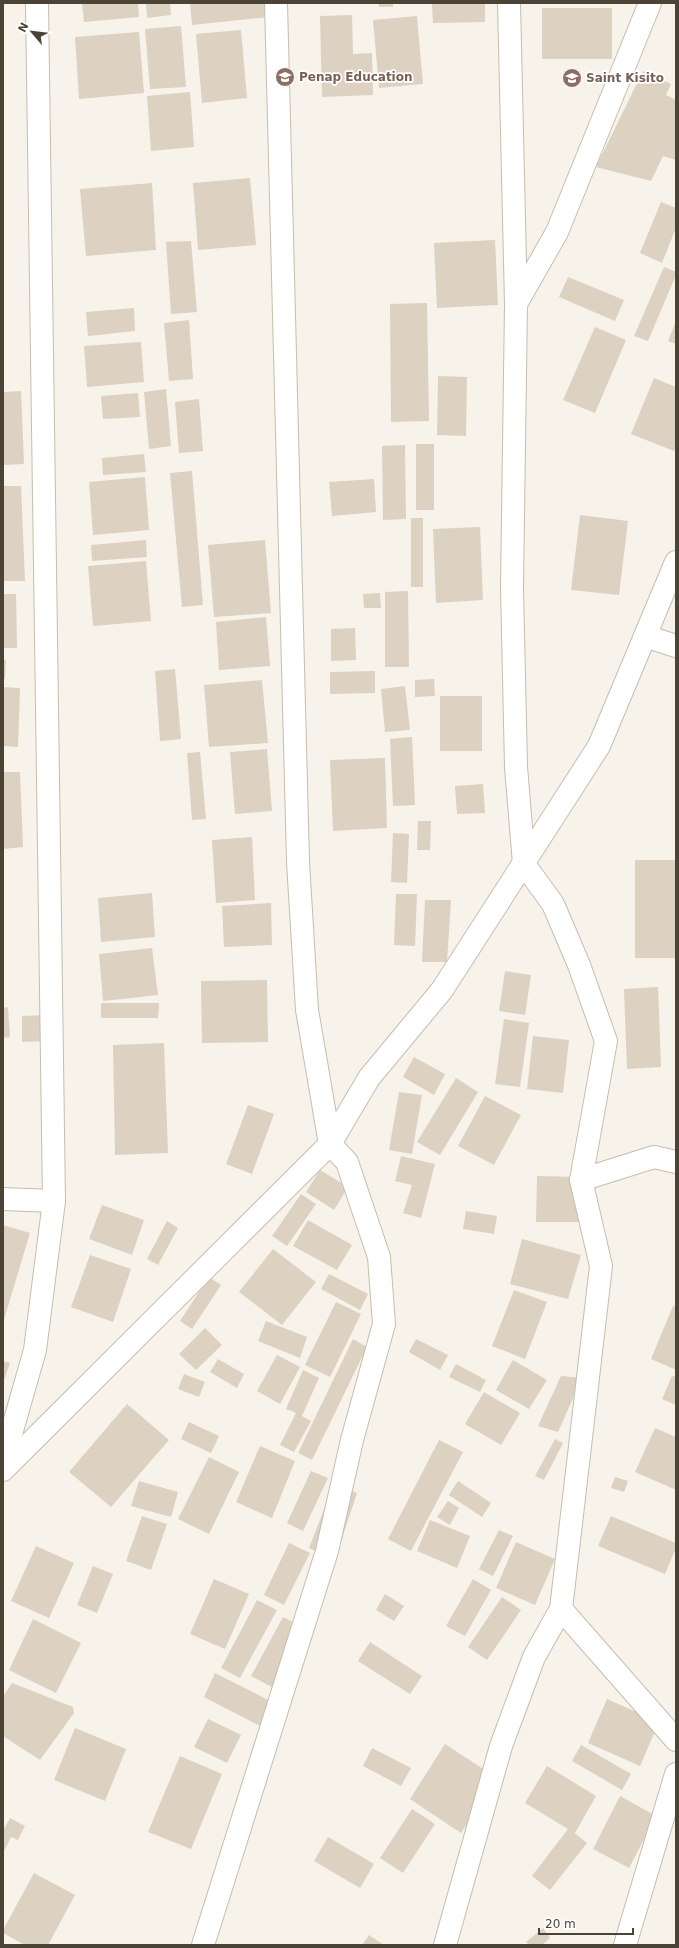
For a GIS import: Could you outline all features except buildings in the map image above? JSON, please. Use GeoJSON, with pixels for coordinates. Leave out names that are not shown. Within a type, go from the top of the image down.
{"type":"FeatureCollection","features":[{"type":"Feature","properties":{"kind":"street"},"geometry":{"type":"LineString","coordinates":[[3,1462],[35,1350],[54,1201],[36,3]]}},
{"type":"Feature","properties":{"kind":"street"},"geometry":{"type":"LineString","coordinates":[[203,1945],[327,1551],[352,1440],[384,1324],[379,1257],[347,1162],[330,1144],[307,1010],[298,862],[276,3]]}},
{"type":"Feature","properties":{"kind":"street"},"geometry":{"type":"LineString","coordinates":[[445,1945],[501,1746],[534,1657],[561,1609],[601,1266],[581,1180],[606,1041],[579,965],[553,904],[524,864],[516,767],[512,588],[516,304],[509,3]]}},
{"type":"Feature","properties":{"kind":"street"},"geometry":{"type":"LineString","coordinates":[[516,304],[557,232],[650,3]]}},
{"type":"Feature","properties":{"kind":"street"},"geometry":{"type":"LineString","coordinates":[[3,1470],[330,1144],[369,1078],[442,990],[599,746],[676,562]]}},
{"type":"Feature","properties":{"kind":"street"},"geometry":{"type":"LineString","coordinates":[[645,636],[676,646]]}},
{"type":"Feature","properties":{"kind":"street"},"geometry":{"type":"LineString","coordinates":[[581,1180],[654,1157],[676,1162]]}},
{"type":"Feature","properties":{"kind":"street"},"geometry":{"type":"LineString","coordinates":[[3,1198],[54,1201]]}},
{"type":"Feature","properties":{"kind":"street"},"geometry":{"type":"LineString","coordinates":[[561,1609],[676,1740]]}},
{"type":"Feature","properties":{"kind":"street"},"geometry":{"type":"LineString","coordinates":[[625,1945],[676,1774]]}},
{"type":"Feature","properties":{"kind":"place","name":"Penap Education"},"geometry":{"type":"Point","coordinates":[285,77]}},
{"type":"Feature","properties":{"kind":"place","name":"Saint Kisito"},"geometry":{"type":"Point","coordinates":[572,78]}}]}
